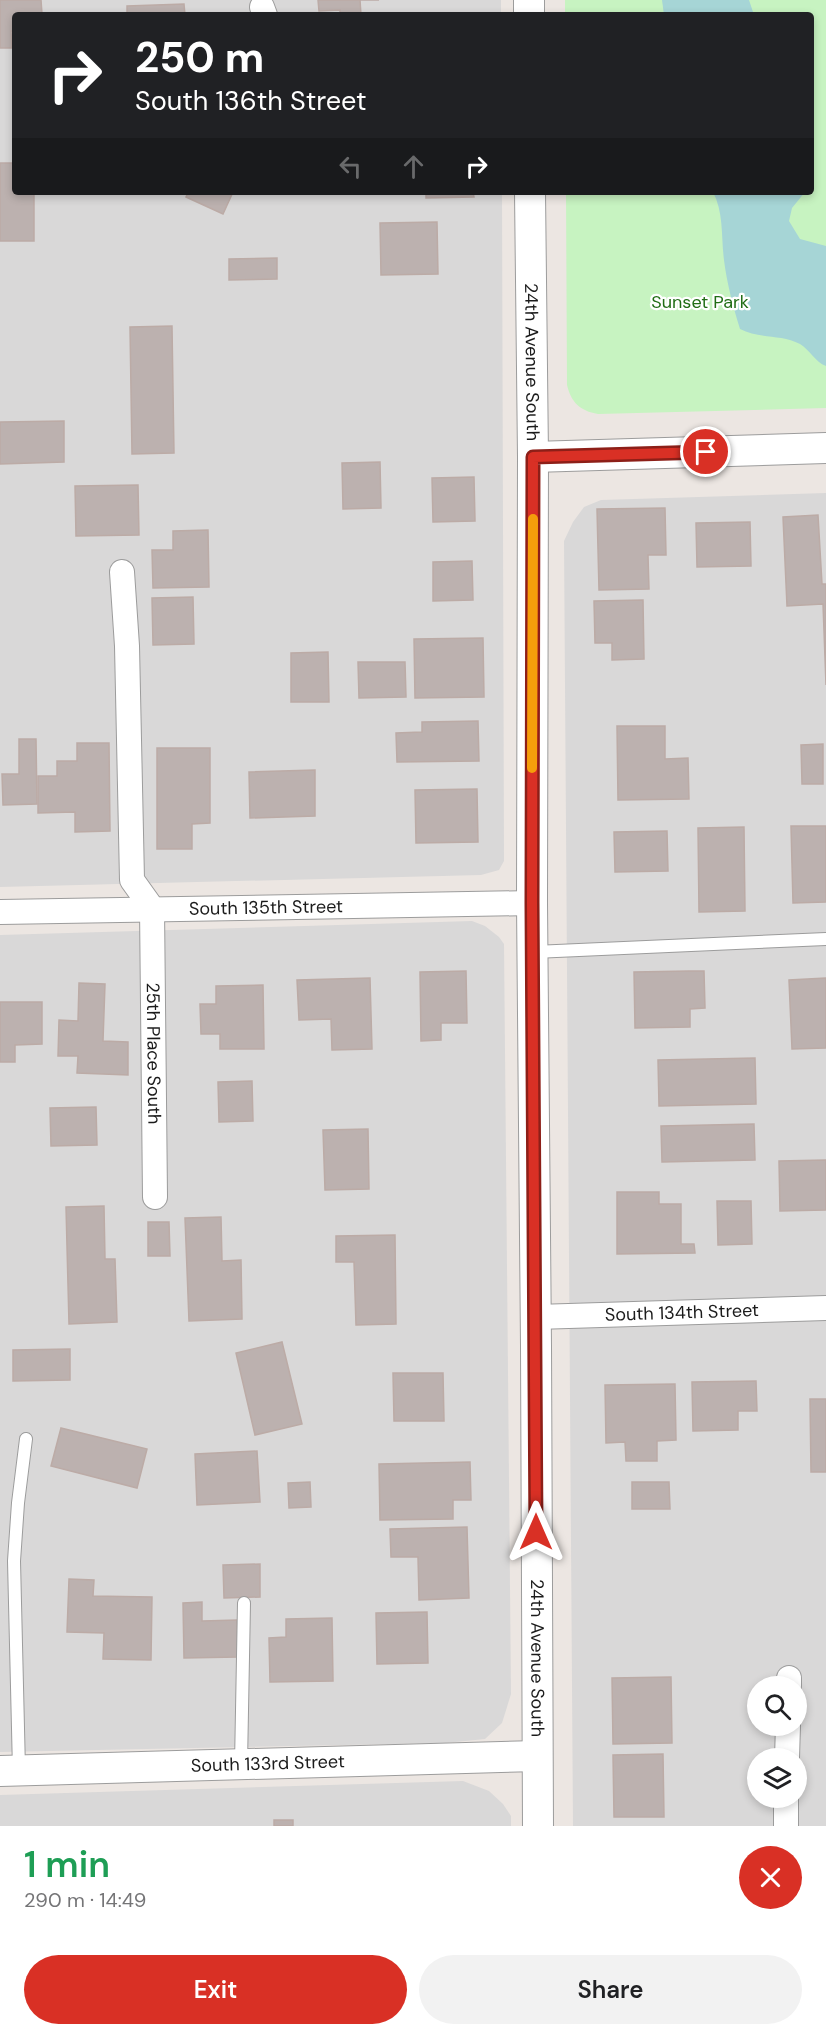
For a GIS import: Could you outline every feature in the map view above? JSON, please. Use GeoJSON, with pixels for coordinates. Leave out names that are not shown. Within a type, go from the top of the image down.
{"type":"FeatureCollection","features":[{"type":"Feature","properties":{"kind":"street","name":"24th Avenue South"},"geometry":{"type":"LineString","coordinates":[[530,195],[538,1826]]}},
{"type":"Feature","properties":{"kind":"street"},"geometry":{"type":"LineString","coordinates":[[533,457],[826,448]]}},
{"type":"Feature","properties":{"kind":"street"},"geometry":{"type":"LineString","coordinates":[[122,572],[128,646],[132,880],[152,908]]}},
{"type":"Feature","properties":{"kind":"street","name":"South 135th Street"},"geometry":{"type":"LineString","coordinates":[[0,912],[532,903]]}},
{"type":"Feature","properties":{"kind":"street","name":"25th Place South"},"geometry":{"type":"LineString","coordinates":[[152,908],[155,1197]]}},
{"type":"Feature","properties":{"kind":"street","name":"South 134th Street"},"geometry":{"type":"LineString","coordinates":[[536,1317],[826,1308]]}},
{"type":"Feature","properties":{"kind":"street","name":"South 133rd Street"},"geometry":{"type":"LineString","coordinates":[[9,1771],[537,1756]]}},
{"type":"Feature","properties":{"kind":"street"},"geometry":{"type":"LineString","coordinates":[[786,1808],[786,1826]]}},
{"type":"Feature","properties":{"kind":"lane"},"geometry":{"type":"LineString","coordinates":[[533,952],[826,939]]}},
{"type":"Feature","properties":{"kind":"lane"},"geometry":{"type":"LineString","coordinates":[[9,1771],[14,1561],[26,1439]]}},
{"type":"Feature","properties":{"kind":"lane"},"geometry":{"type":"LineString","coordinates":[[241,1764],[244,1603]]}},
{"type":"Feature","properties":{"kind":"shaded area"},"geometry":{"type":"Polygon","coordinates":[[[0,0],[501,0],[501,12],[12,12],[12,195],[502,195],[504,861],[499,870],[481,875],[0,887],[0,0]]]}},
{"type":"Feature","properties":{"kind":"shaded area"},"geometry":{"type":"Polygon","coordinates":[[[826,493],[826,1826],[573,1826],[564,541],[573,522],[584,507],[601,500],[826,493]]]}},
{"type":"Feature","properties":{"kind":"shaded area"},"geometry":{"type":"Polygon","coordinates":[[[472,921],[485,926],[504,944],[511,1694],[502,1723],[485,1739],[445,1743],[0,1752],[0,935],[472,921]]]}},
{"type":"Feature","properties":{"kind":"shaded area"},"geometry":{"type":"Polygon","coordinates":[[[463,1781],[489,1791],[503,1804],[511,1816],[511,1826],[0,1826],[0,1795],[463,1781]]]}},
{"type":"Feature","properties":{"kind":"green space","name":"Sunset Park"},"geometry":{"type":"Polygon","coordinates":[[[565,0],[826,0],[826,408],[598,414],[586,411],[577,405],[567,385],[566,195],[814,195],[814,12],[565,12],[565,0]]]}},
{"type":"Feature","properties":{"kind":"water"},"geometry":{"type":"Polygon","coordinates":[[[662,0],[749,0],[753,12],[664,12],[662,0]]]}},
{"type":"Feature","properties":{"kind":"water"},"geometry":{"type":"Polygon","coordinates":[[[714,195],[803,195],[792,208],[789,221],[800,239],[826,246],[826,366],[800,344],[740,329],[727,278],[721,217],[714,195]]]}},
{"type":"Feature","properties":{"kind":"building"},"geometry":{"type":"Polygon","coordinates":[[[0,0],[41,0],[42,12],[12,12],[12,48],[0,48],[0,0]]]}},
{"type":"Feature","properties":{"kind":"building"},"geometry":{"type":"Polygon","coordinates":[[[318,0],[360,0],[361,12],[319,11],[318,0]]]}},
{"type":"Feature","properties":{"kind":"building"},"geometry":{"type":"Polygon","coordinates":[[[184,4],[185,12],[127,12],[127,6],[184,4]]]}},
{"type":"Feature","properties":{"kind":"building"},"geometry":{"type":"Polygon","coordinates":[[[0,163],[12,163],[12,195],[34,195],[34,241],[0,241],[0,163]]]}},
{"type":"Feature","properties":{"kind":"building"},"geometry":{"type":"Polygon","coordinates":[[[187,195],[232,195],[223,214],[186,197],[187,195]]]}},
{"type":"Feature","properties":{"kind":"building"},"geometry":{"type":"Polygon","coordinates":[[[426,195],[474,195],[474,197],[426,198],[426,195]]]}},
{"type":"Feature","properties":{"kind":"building"},"geometry":{"type":"Polygon","coordinates":[[[437,222],[438,274],[381,275],[380,223],[437,222]]]}},
{"type":"Feature","properties":{"kind":"building"},"geometry":{"type":"Polygon","coordinates":[[[277,258],[277,279],[229,280],[229,259],[277,258]]]}},
{"type":"Feature","properties":{"kind":"building"},"geometry":{"type":"Polygon","coordinates":[[[172,326],[174,453],[132,454],[130,327],[172,326]]]}},
{"type":"Feature","properties":{"kind":"building"},"geometry":{"type":"Polygon","coordinates":[[[64,421],[64,462],[0,464],[0,422],[64,421]]]}},
{"type":"Feature","properties":{"kind":"building"},"geometry":{"type":"Polygon","coordinates":[[[380,462],[381,508],[343,509],[342,463],[380,462]]]}},
{"type":"Feature","properties":{"kind":"building"},"geometry":{"type":"Polygon","coordinates":[[[474,477],[475,521],[433,522],[432,478],[474,477]]]}},
{"type":"Feature","properties":{"kind":"building"},"geometry":{"type":"Polygon","coordinates":[[[138,485],[139,535],[76,536],[75,486],[138,485]]]}},
{"type":"Feature","properties":{"kind":"building"},"geometry":{"type":"Polygon","coordinates":[[[665,508],[666,555],[648,555],[649,589],[599,590],[597,509],[665,508]]]}},
{"type":"Feature","properties":{"kind":"building"},"geometry":{"type":"Polygon","coordinates":[[[818,515],[822,584],[826,584],[826,685],[823,604],[787,606],[783,517],[818,515]]]}},
{"type":"Feature","properties":{"kind":"building"},"geometry":{"type":"Polygon","coordinates":[[[750,522],[751,566],[697,567],[696,523],[750,522]]]}},
{"type":"Feature","properties":{"kind":"building"},"geometry":{"type":"Polygon","coordinates":[[[208,530],[209,587],[153,588],[152,550],[173,550],[173,531],[208,530]]]}},
{"type":"Feature","properties":{"kind":"building"},"geometry":{"type":"Polygon","coordinates":[[[472,561],[473,600],[433,601],[433,562],[472,561]]]}},
{"type":"Feature","properties":{"kind":"building"},"geometry":{"type":"Polygon","coordinates":[[[193,597],[194,644],[153,645],[152,598],[193,597]]]}},
{"type":"Feature","properties":{"kind":"building"},"geometry":{"type":"Polygon","coordinates":[[[643,600],[644,659],[612,660],[612,643],[595,643],[594,601],[643,600]]]}},
{"type":"Feature","properties":{"kind":"building"},"geometry":{"type":"Polygon","coordinates":[[[483,638],[484,697],[415,698],[414,639],[483,638]]]}},
{"type":"Feature","properties":{"kind":"building"},"geometry":{"type":"Polygon","coordinates":[[[328,652],[329,702],[291,702],[291,653],[328,652]]]}},
{"type":"Feature","properties":{"kind":"building"},"geometry":{"type":"Polygon","coordinates":[[[358,662],[405,662],[406,697],[359,698],[358,662]]]}},
{"type":"Feature","properties":{"kind":"building"},"geometry":{"type":"Polygon","coordinates":[[[478,721],[479,761],[397,762],[396,733],[422,732],[422,722],[478,721]]]}},
{"type":"Feature","properties":{"kind":"building"},"geometry":{"type":"Polygon","coordinates":[[[617,726],[665,726],[665,759],[688,758],[689,799],[618,800],[617,726]]]}},
{"type":"Feature","properties":{"kind":"building"},"geometry":{"type":"Polygon","coordinates":[[[19,739],[36,739],[37,804],[3,805],[2,774],[19,774],[19,739]]]}},
{"type":"Feature","properties":{"kind":"building"},"geometry":{"type":"Polygon","coordinates":[[[77,743],[109,743],[110,831],[75,832],[75,812],[38,813],[38,776],[57,776],[57,761],[77,761],[77,743]]]}},
{"type":"Feature","properties":{"kind":"building"},"geometry":{"type":"Polygon","coordinates":[[[823,744],[823,784],[802,784],[801,745],[823,744]]]}},
{"type":"Feature","properties":{"kind":"building"},"geometry":{"type":"Polygon","coordinates":[[[157,748],[210,748],[210,823],[192,824],[192,849],[157,849],[157,748]]]}},
{"type":"Feature","properties":{"kind":"building"},"geometry":{"type":"Polygon","coordinates":[[[315,770],[315,816],[250,818],[249,772],[315,770]]]}},
{"type":"Feature","properties":{"kind":"building"},"geometry":{"type":"Polygon","coordinates":[[[477,789],[478,842],[416,843],[415,790],[477,789]]]}},
{"type":"Feature","properties":{"kind":"building"},"geometry":{"type":"Polygon","coordinates":[[[791,826],[826,826],[826,902],[793,903],[791,826]]]}},
{"type":"Feature","properties":{"kind":"building"},"geometry":{"type":"Polygon","coordinates":[[[744,827],[745,911],[699,912],[698,828],[744,827]]]}},
{"type":"Feature","properties":{"kind":"building"},"geometry":{"type":"Polygon","coordinates":[[[667,831],[668,871],[615,872],[614,832],[667,831]]]}},
{"type":"Feature","properties":{"kind":"building"},"geometry":{"type":"Polygon","coordinates":[[[466,971],[467,1023],[441,1023],[441,1040],[421,1041],[420,972],[466,971]]]}},
{"type":"Feature","properties":{"kind":"building"},"geometry":{"type":"Polygon","coordinates":[[[704,971],[705,1008],[690,1009],[690,1027],[635,1028],[634,972],[704,971]]]}},
{"type":"Feature","properties":{"kind":"building"},"geometry":{"type":"Polygon","coordinates":[[[370,978],[372,1049],[332,1050],[331,1019],[299,1020],[297,980],[370,978]]]}},
{"type":"Feature","properties":{"kind":"building"},"geometry":{"type":"Polygon","coordinates":[[[826,978],[826,1048],[792,1049],[789,980],[826,978]]]}},
{"type":"Feature","properties":{"kind":"building"},"geometry":{"type":"Polygon","coordinates":[[[79,983],[105,984],[103,1041],[128,1042],[128,1075],[77,1073],[78,1056],[58,1056],[59,1020],[78,1021],[79,983]]]}},
{"type":"Feature","properties":{"kind":"building"},"geometry":{"type":"Polygon","coordinates":[[[263,985],[264,1049],[220,1049],[220,1034],[201,1034],[200,1004],[216,1004],[216,986],[263,985]]]}},
{"type":"Feature","properties":{"kind":"building"},"geometry":{"type":"Polygon","coordinates":[[[0,1002],[42,1002],[42,1044],[15,1045],[15,1062],[0,1062],[0,1002]]]}},
{"type":"Feature","properties":{"kind":"building"},"geometry":{"type":"Polygon","coordinates":[[[755,1058],[756,1104],[659,1106],[658,1060],[755,1058]]]}},
{"type":"Feature","properties":{"kind":"building"},"geometry":{"type":"Polygon","coordinates":[[[252,1081],[253,1121],[219,1122],[218,1082],[252,1081]]]}},
{"type":"Feature","properties":{"kind":"building"},"geometry":{"type":"Polygon","coordinates":[[[96,1107],[97,1145],[51,1146],[50,1108],[96,1107]]]}},
{"type":"Feature","properties":{"kind":"building"},"geometry":{"type":"Polygon","coordinates":[[[754,1124],[755,1160],[662,1162],[661,1126],[754,1124]]]}},
{"type":"Feature","properties":{"kind":"building"},"geometry":{"type":"Polygon","coordinates":[[[368,1129],[369,1189],[325,1190],[323,1130],[368,1129]]]}},
{"type":"Feature","properties":{"kind":"building"},"geometry":{"type":"Polygon","coordinates":[[[826,1160],[826,1210],[780,1211],[779,1161],[826,1160]]]}},
{"type":"Feature","properties":{"kind":"building"},"geometry":{"type":"Polygon","coordinates":[[[617,1192],[659,1192],[659,1204],[681,1204],[681,1244],[694,1244],[695,1253],[617,1254],[617,1192]]]}},
{"type":"Feature","properties":{"kind":"building"},"geometry":{"type":"Polygon","coordinates":[[[717,1201],[751,1201],[752,1244],[718,1245],[717,1201]]]}},
{"type":"Feature","properties":{"kind":"building"},"geometry":{"type":"Polygon","coordinates":[[[104,1206],[105,1259],[115,1259],[117,1322],[69,1324],[66,1207],[104,1206]]]}},
{"type":"Feature","properties":{"kind":"building"},"geometry":{"type":"Polygon","coordinates":[[[221,1217],[222,1261],[241,1260],[242,1319],[189,1321],[185,1218],[221,1217]]]}},
{"type":"Feature","properties":{"kind":"building"},"geometry":{"type":"Polygon","coordinates":[[[148,1222],[169,1222],[170,1256],[148,1256],[148,1222]]]}},
{"type":"Feature","properties":{"kind":"building"},"geometry":{"type":"Polygon","coordinates":[[[395,1235],[396,1324],[356,1325],[354,1262],[336,1262],[336,1236],[395,1235]]]}},
{"type":"Feature","properties":{"kind":"building"},"geometry":{"type":"Polygon","coordinates":[[[282,1342],[302,1424],[255,1435],[236,1353],[282,1342]]]}},
{"type":"Feature","properties":{"kind":"building"},"geometry":{"type":"Polygon","coordinates":[[[70,1349],[70,1380],[13,1381],[13,1350],[70,1349]]]}},
{"type":"Feature","properties":{"kind":"building"},"geometry":{"type":"Polygon","coordinates":[[[393,1373],[443,1373],[444,1421],[394,1421],[393,1373]]]}},
{"type":"Feature","properties":{"kind":"building"},"geometry":{"type":"Polygon","coordinates":[[[756,1381],[757,1411],[738,1411],[738,1430],[693,1431],[692,1382],[756,1381]]]}},
{"type":"Feature","properties":{"kind":"building"},"geometry":{"type":"Polygon","coordinates":[[[675,1384],[676,1440],[657,1441],[657,1461],[626,1461],[625,1442],[606,1443],[605,1385],[675,1384]]]}},
{"type":"Feature","properties":{"kind":"building"},"geometry":{"type":"Polygon","coordinates":[[[810,1399],[826,1399],[826,1472],[811,1472],[810,1399]]]}},
{"type":"Feature","properties":{"kind":"building"},"geometry":{"type":"Polygon","coordinates":[[[61,1428],[147,1449],[137,1488],[51,1466],[61,1428]]]}},
{"type":"Feature","properties":{"kind":"building"},"geometry":{"type":"Polygon","coordinates":[[[257,1451],[260,1502],[197,1505],[195,1454],[257,1451]]]}},
{"type":"Feature","properties":{"kind":"building"},"geometry":{"type":"Polygon","coordinates":[[[470,1462],[471,1500],[453,1500],[453,1519],[380,1520],[379,1464],[470,1462]]]}},
{"type":"Feature","properties":{"kind":"building"},"geometry":{"type":"Polygon","coordinates":[[[310,1482],[311,1507],[289,1508],[288,1483],[310,1482]]]}},
{"type":"Feature","properties":{"kind":"building"},"geometry":{"type":"Polygon","coordinates":[[[632,1482],[669,1482],[670,1509],[632,1509],[632,1482]]]}},
{"type":"Feature","properties":{"kind":"building"},"geometry":{"type":"Polygon","coordinates":[[[467,1527],[469,1598],[419,1600],[418,1557],[391,1557],[390,1529],[467,1527]]]}},
{"type":"Feature","properties":{"kind":"building"},"geometry":{"type":"Polygon","coordinates":[[[260,1564],[260,1597],[224,1598],[223,1565],[260,1564]]]}},
{"type":"Feature","properties":{"kind":"building"},"geometry":{"type":"Polygon","coordinates":[[[69,1579],[94,1580],[93,1596],[152,1597],[151,1660],[103,1659],[104,1633],[67,1632],[69,1579]]]}},
{"type":"Feature","properties":{"kind":"building"},"geometry":{"type":"Polygon","coordinates":[[[202,1602],[202,1621],[237,1620],[238,1657],[184,1658],[183,1603],[202,1602]]]}},
{"type":"Feature","properties":{"kind":"building"},"geometry":{"type":"Polygon","coordinates":[[[427,1612],[428,1663],[377,1664],[376,1613],[427,1612]]]}},
{"type":"Feature","properties":{"kind":"building"},"geometry":{"type":"Polygon","coordinates":[[[332,1618],[333,1681],[270,1682],[269,1638],[286,1637],[286,1619],[332,1618]]]}},
{"type":"Feature","properties":{"kind":"building"},"geometry":{"type":"Polygon","coordinates":[[[671,1677],[672,1743],[613,1744],[612,1678],[671,1677]]]}},
{"type":"Feature","properties":{"kind":"building"},"geometry":{"type":"Polygon","coordinates":[[[663,1754],[664,1817],[614,1817],[613,1755],[663,1754]]]}},
{"type":"Feature","properties":{"kind":"building"},"geometry":{"type":"Polygon","coordinates":[[[274,1820],[293,1820],[293,1826],[274,1826],[274,1820]]]}},
{"type":"Feature","properties":{"kind":"slow traffic"},"geometry":{"type":"LineString","coordinates":[[532,768],[533,519]]}},
{"type":"Feature","properties":{"kind":"route"},"geometry":{"type":"LineString","coordinates":[[536,1532],[532,903],[533,457],[706,452]]}}]}
